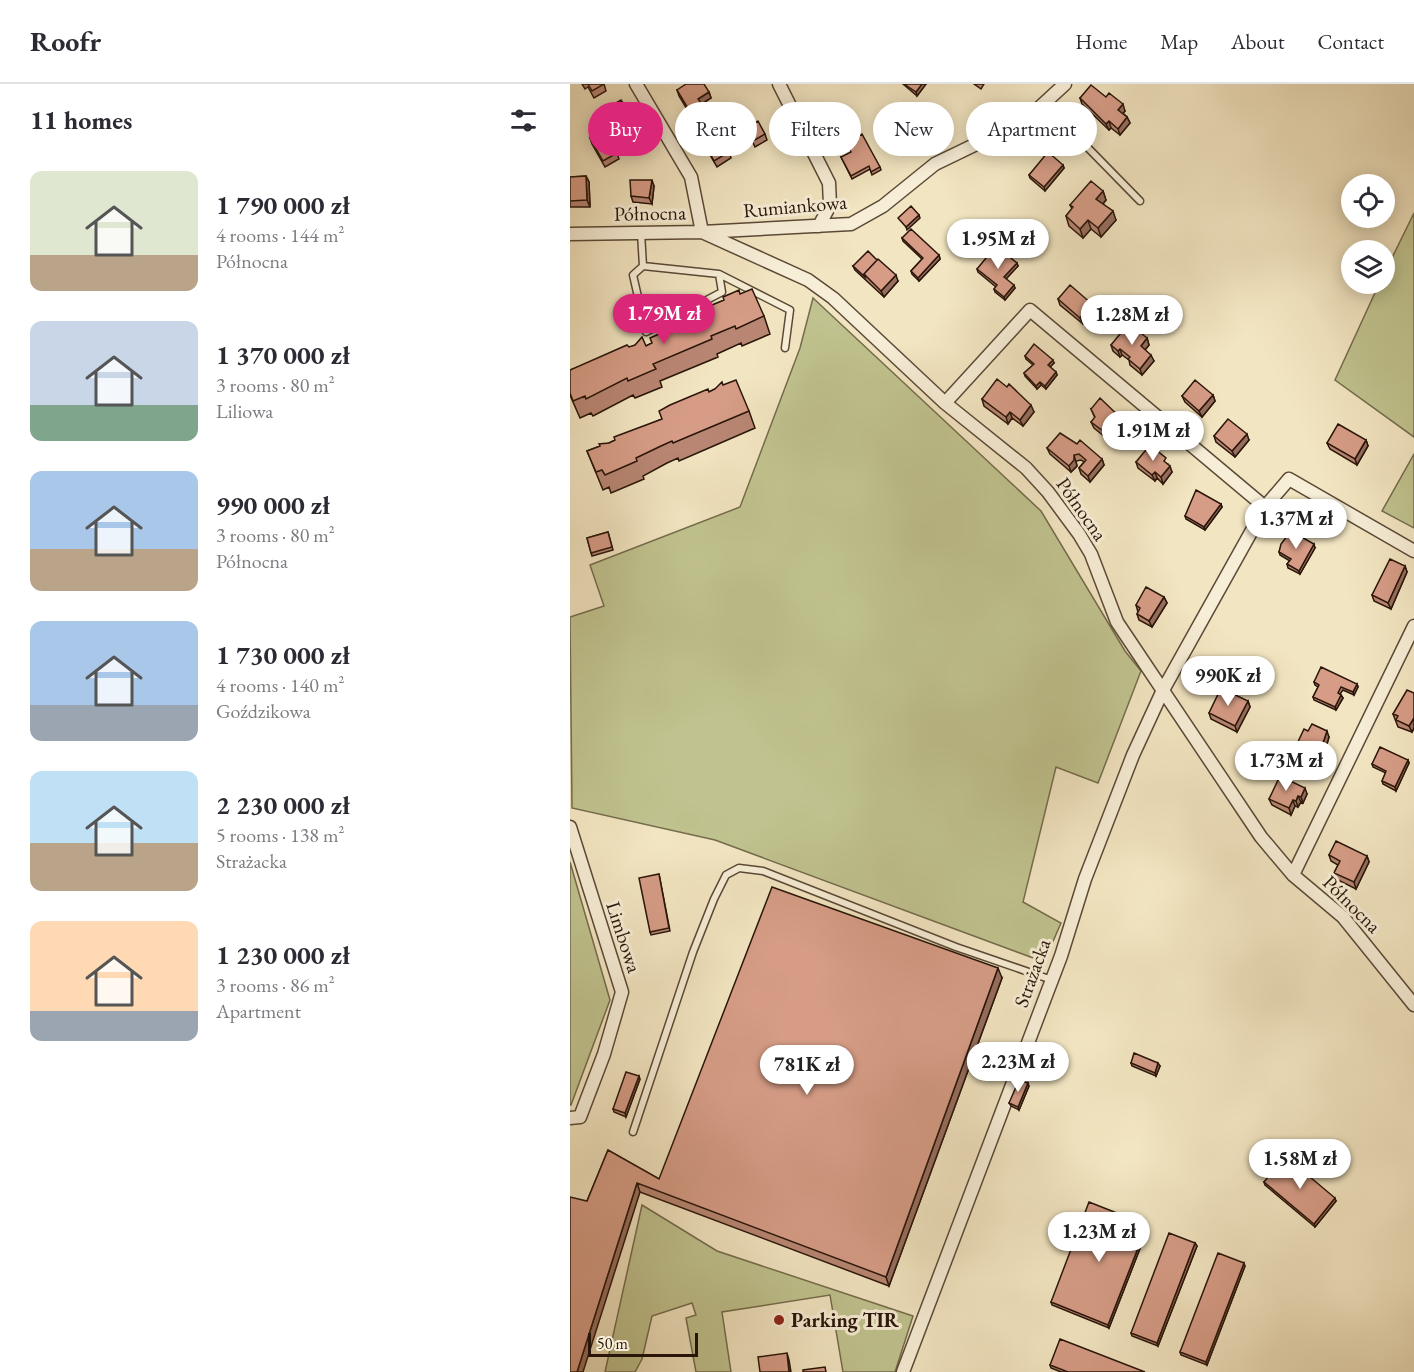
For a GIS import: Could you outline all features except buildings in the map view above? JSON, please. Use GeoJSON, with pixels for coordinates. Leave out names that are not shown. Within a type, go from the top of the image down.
{"type":"FeatureCollection","features":[{"type":"Feature","properties":{"kind":"street"},"geometry":{"type":"LineString","coordinates":[[636,84],[691,177],[702,232]]}},
{"type":"Feature","properties":{"kind":"street"},"geometry":{"type":"LineString","coordinates":[[779,84],[829,183],[830,205],[819,226]]}},
{"type":"Feature","properties":{"kind":"street","name":"Rumiankowa"},"geometry":{"type":"LineString","coordinates":[[1052,89],[1065,84]]}},
{"type":"Feature","properties":{"kind":"street","name":"Rumiankowa"},"geometry":{"type":"LineString","coordinates":[[702,232],[851,224],[883,206],[935,164],[966,149]]}},
{"type":"Feature","properties":{"kind":"street","name":"Północna"},"geometry":{"type":"LineString","coordinates":[[570,234],[702,232],[808,280],[833,298],[945,403],[1026,468],[1048,492],[1079,534],[1091,554],[1117,622],[1261,837],[1293,875],[1343,917],[1414,1005]]}},
{"type":"Feature","properties":{"kind":"street"},"geometry":{"type":"LineString","coordinates":[[945,403],[1030,310],[1265,507]]}},
{"type":"Feature","properties":{"kind":"street","name":"Strażacka"},"geometry":{"type":"LineString","coordinates":[[903,1372],[1052,980],[1076,903],[1133,755],[1162,690],[1265,507],[1289,479],[1414,551]]}},
{"type":"Feature","properties":{"kind":"street"},"geometry":{"type":"LineString","coordinates":[[1293,875],[1414,626]]}},
{"type":"Feature","properties":{"kind":"street","name":"Limbowa"},"geometry":{"type":"LineString","coordinates":[[570,827],[622,992],[604,1054],[580,1118],[570,1118]]}},
{"type":"Feature","properties":{"kind":"lane"},"geometry":{"type":"LineString","coordinates":[[1096,156],[1140,201]]}},
{"type":"Feature","properties":{"kind":"lane"},"geometry":{"type":"LineString","coordinates":[[640,233],[643,267]]}},
{"type":"Feature","properties":{"kind":"lane"},"geometry":{"type":"LineString","coordinates":[[719,274],[722,292],[646,332],[633,275],[643,267],[719,274],[790,310],[785,348]]}},
{"type":"Feature","properties":{"kind":"lane"},"geometry":{"type":"LineString","coordinates":[[633,1132],[693,952],[714,899],[726,875],[739,868],[763,871],[956,947],[1052,980]]}},
{"type":"Feature","properties":{"kind":"green space"},"geometry":{"type":"Polygon","coordinates":[[[1414,213],[1414,437],[1335,380],[1374,294],[1395,294],[1395,252],[1414,213]]]}},
{"type":"Feature","properties":{"kind":"green space"},"geometry":{"type":"Polygon","coordinates":[[[813,298],[1041,511],[1125,651],[1141,671],[1098,783],[1056,767],[1023,902],[1061,923],[1044,962],[715,840],[572,808],[570,617],[604,606],[590,565],[740,507],[800,348],[813,298]]]}},
{"type":"Feature","properties":{"kind":"green space"},"geometry":{"type":"Polygon","coordinates":[[[1414,454],[1414,528],[1382,511],[1414,454]]]}},
{"type":"Feature","properties":{"kind":"green space"},"geometry":{"type":"Polygon","coordinates":[[[570,862],[610,1000],[571,1105],[570,1105],[570,862]]]}},
{"type":"Feature","properties":{"kind":"green space"},"geometry":{"type":"Polygon","coordinates":[[[642,1205],[717,1251],[913,1316],[895,1372],[843,1372],[830,1295],[722,1312],[731,1372],[696,1372],[686,1318],[696,1315],[692,1303],[652,1316],[642,1359],[635,1372],[605,1372],[642,1205]]]}},
{"type":"Feature","properties":{"kind":"place","name":"Parking TIR"},"geometry":{"type":"Point","coordinates":[779,1320]}}]}
